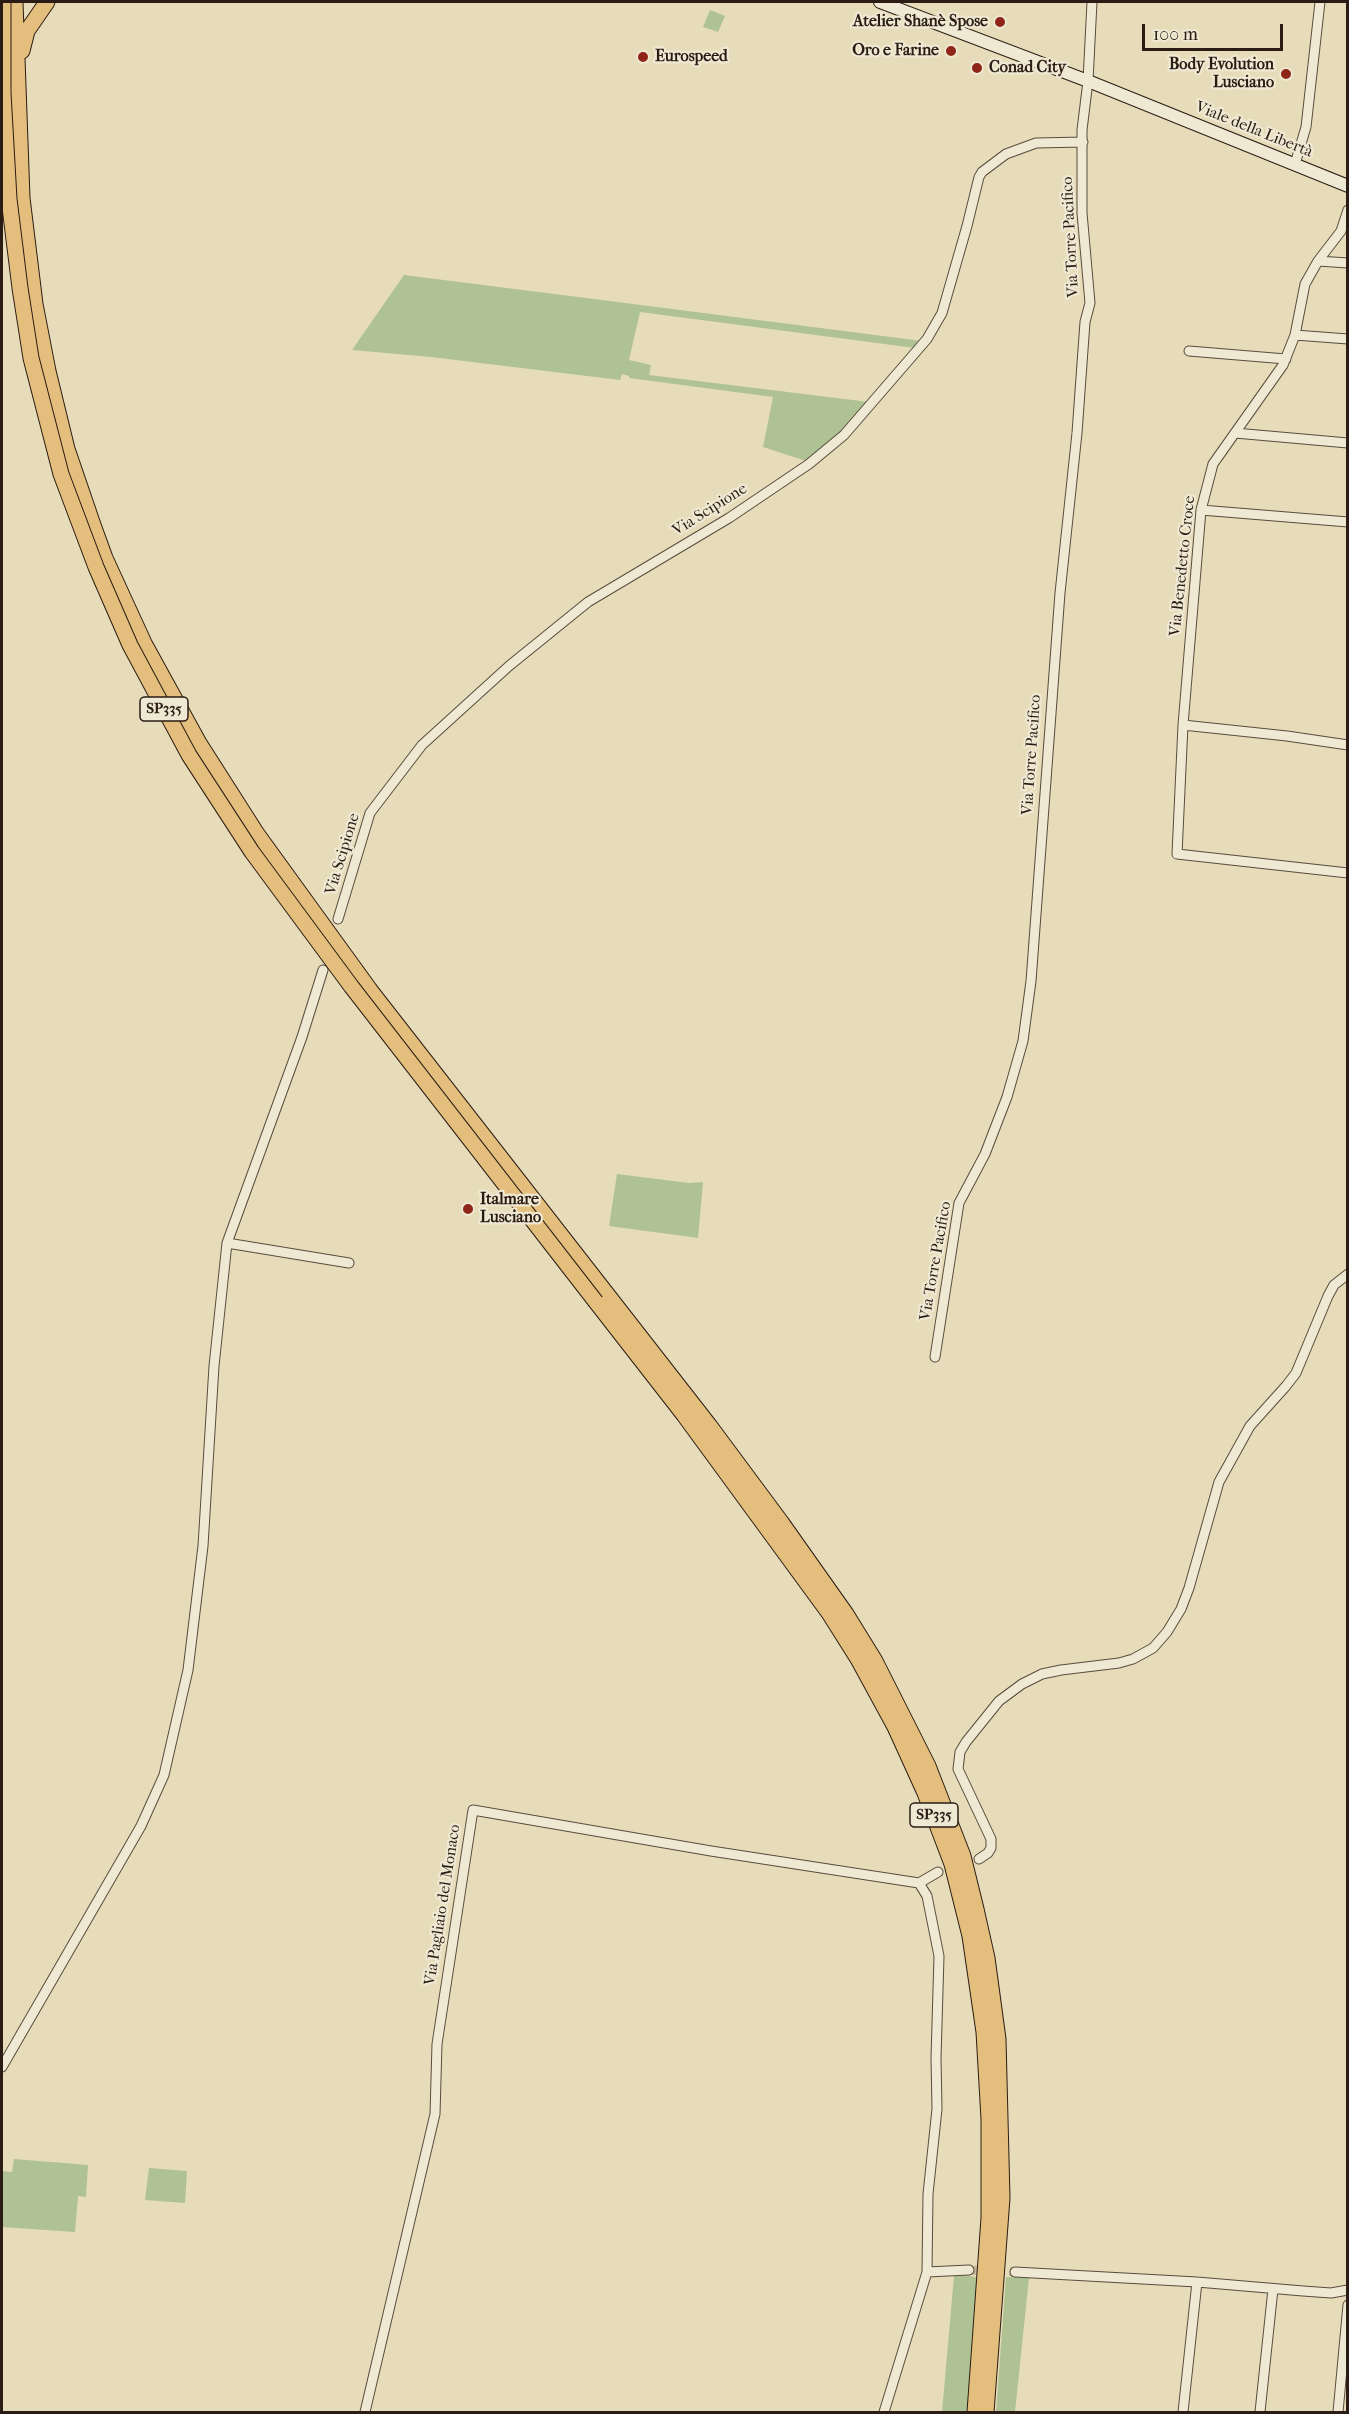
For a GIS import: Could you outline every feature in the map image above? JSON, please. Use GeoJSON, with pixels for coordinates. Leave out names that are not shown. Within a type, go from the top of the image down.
{"type":"FeatureCollection","features":[{"type":"Feature","properties":{"kind":"highway","name":"SP335"},"geometry":{"type":"LineString","coordinates":[[3,2],[3,93],[9,199],[31,358],[61,474],[96,567],[130,645],[189,754],[252,852],[379,1022],[614,1310],[684,1414],[829,1613],[858,1659],[895,1727],[925,1792],[952,1864],[973,1957],[984,2032],[989,2119],[989,2218],[975,2412]]}},
{"type":"Feature","properties":{"kind":"highway","name":"SP335"},"geometry":{"type":"LineString","coordinates":[[15,2],[22,198],[35,304],[48,371],[67,449],[93,525],[136,625],[199,743],[257,834],[370,990],[614,1310],[781,1522],[846,1614],[880,1672],[928,1766],[963,1856],[987,1958],[998,2039],[1002,2198],[986,2412]]}},
{"type":"Feature","properties":{"kind":"highway","name":"SP335"},"geometry":{"type":"LineString","coordinates":[[17,74],[27,31],[47,2]]}},
{"type":"Feature","properties":{"kind":"main road","name":"Viale della Libertà"},"geometry":{"type":"LineString","coordinates":[[880,2],[1088,81],[1347,186]]}},
{"type":"Feature","properties":{"kind":"street"},"geometry":{"type":"LineString","coordinates":[[1088,81],[1092,2]]}},
{"type":"Feature","properties":{"kind":"street"},"geometry":{"type":"LineString","coordinates":[[1295,164],[1306,127],[1320,2]]}},
{"type":"Feature","properties":{"kind":"street","name":"Via Torre Pacifico"},"geometry":{"type":"LineString","coordinates":[[934,1357],[959,1203],[985,1154],[1007,1097],[1023,1041],[1031,981],[1060,593],[1077,433],[1085,322],[1090,303],[1082,213],[1082,130],[1088,81]]}},
{"type":"Feature","properties":{"kind":"street","name":"Via Scipione"},"geometry":{"type":"LineString","coordinates":[[338,919],[370,813],[422,745],[509,666],[588,602],[729,518],[809,464],[844,435],[927,339],[942,313],[982,172],[1006,154],[1036,143],[1083,142]]}},
{"type":"Feature","properties":{"kind":"street","name":"Via Benedetto Croce"},"geometry":{"type":"LineString","coordinates":[[1347,210],[1341,231],[1318,261],[1305,284],[1295,335],[1286,359],[1213,464],[1201,510],[1183,725],[1177,854],[1347,873]]}},
{"type":"Feature","properties":{"kind":"street"},"geometry":{"type":"LineString","coordinates":[[1318,261],[1347,263]]}},
{"type":"Feature","properties":{"kind":"street"},"geometry":{"type":"LineString","coordinates":[[1295,335],[1347,339]]}},
{"type":"Feature","properties":{"kind":"street"},"geometry":{"type":"LineString","coordinates":[[1189,351],[1286,359]]}},
{"type":"Feature","properties":{"kind":"street"},"geometry":{"type":"LineString","coordinates":[[1235,433],[1347,443]]}},
{"type":"Feature","properties":{"kind":"street"},"geometry":{"type":"LineString","coordinates":[[1201,510],[1347,522]]}},
{"type":"Feature","properties":{"kind":"street"},"geometry":{"type":"LineString","coordinates":[[1183,725],[1347,745]]}},
{"type":"Feature","properties":{"kind":"street"},"geometry":{"type":"LineString","coordinates":[[2,2067],[141,1826],[164,1775],[188,1670],[203,1546],[214,1366],[227,1243],[302,1037],[323,970]]}},
{"type":"Feature","properties":{"kind":"street"},"geometry":{"type":"LineString","coordinates":[[227,1243],[349,1263]]}},
{"type":"Feature","properties":{"kind":"street"},"geometry":{"type":"LineString","coordinates":[[979,1859],[991,1848],[991,1839],[958,1769],[960,1752],[966,1742],[999,1701],[1022,1684],[1042,1674],[1133,1659],[1153,1648],[1167,1632],[1181,1609],[1189,1588],[1219,1482],[1250,1426],[1296,1373],[1328,1296],[1334,1285],[1347,1277]]}},
{"type":"Feature","properties":{"kind":"street","name":"Via Pagliaio del Monaco"},"geometry":{"type":"LineString","coordinates":[[365,2412],[435,2114],[437,2043],[473,1810],[711,1851],[919,1883]]}},
{"type":"Feature","properties":{"kind":"street"},"geometry":{"type":"LineString","coordinates":[[884,2412],[927,2272],[928,2194],[937,2109],[939,1956],[927,1896],[919,1883],[924,1878],[938,1872]]}},
{"type":"Feature","properties":{"kind":"street"},"geometry":{"type":"LineString","coordinates":[[927,2272],[969,2270]]}},
{"type":"Feature","properties":{"kind":"street"},"geometry":{"type":"LineString","coordinates":[[1015,2272],[1197,2282],[1273,2289],[1331,2292],[1347,2290]]}},
{"type":"Feature","properties":{"kind":"street"},"geometry":{"type":"LineString","coordinates":[[1183,2412],[1197,2282]]}},
{"type":"Feature","properties":{"kind":"street"},"geometry":{"type":"LineString","coordinates":[[1260,2412],[1273,2289]]}},
{"type":"Feature","properties":{"kind":"street"},"geometry":{"type":"LineString","coordinates":[[1338,2412],[1347,2305]]}},
{"type":"Feature","properties":{"kind":"green space"},"geometry":{"type":"Polygon","coordinates":[[[710,10],[725,16],[718,32],[703,27],[710,10]]]}},
{"type":"Feature","properties":{"kind":"green space"},"geometry":{"type":"Polygon","coordinates":[[[404,275],[922,341],[915,348],[640,312],[629,360],[651,365],[649,375],[869,402],[840,435],[809,462],[763,447],[773,397],[629,378],[622,374],[620,380],[431,357],[352,350],[404,275]]]}},
{"type":"Feature","properties":{"kind":"green space"},"geometry":{"type":"Polygon","coordinates":[[[617,1174],[689,1183],[703,1182],[698,1238],[609,1226],[617,1174]]]}},
{"type":"Feature","properties":{"kind":"green space"},"geometry":{"type":"Polygon","coordinates":[[[14,2159],[88,2165],[86,2197],[78,2196],[75,2232],[2,2227],[2,2171],[12,2172],[14,2159]]]}},
{"type":"Feature","properties":{"kind":"green space"},"geometry":{"type":"Polygon","coordinates":[[[149,2168],[187,2171],[185,2203],[145,2200],[149,2168]]]}},
{"type":"Feature","properties":{"kind":"green space"},"geometry":{"type":"Polygon","coordinates":[[[965,2275],[980,2278],[969,2412],[942,2412],[954,2276],[965,2275]]]}},
{"type":"Feature","properties":{"kind":"green space"},"geometry":{"type":"Polygon","coordinates":[[[1006,2277],[1029,2278],[1015,2412],[996,2412],[1006,2277]]]}},
{"type":"Feature","properties":{"kind":"tunnel"},"geometry":{"type":"LineString","coordinates":[[969,2270],[1015,2272]]}},
{"type":"Feature","properties":{"kind":"place","name":"Atelier Shanè Spose"},"geometry":{"type":"Point","coordinates":[1000,22]}},
{"type":"Feature","properties":{"kind":"place","name":"Oro e Farine"},"geometry":{"type":"Point","coordinates":[951,51]}},
{"type":"Feature","properties":{"kind":"place","name":"Eurospeed"},"geometry":{"type":"Point","coordinates":[643,57]}},
{"type":"Feature","properties":{"kind":"place","name":"Conad City"},"geometry":{"type":"Point","coordinates":[977,68]}},
{"type":"Feature","properties":{"kind":"place","name":"Body Evolution Lusciano"},"geometry":{"type":"Point","coordinates":[1286,74]}},
{"type":"Feature","properties":{"kind":"place","name":"Italmare Lusciano"},"geometry":{"type":"Point","coordinates":[468,1209]}}]}
